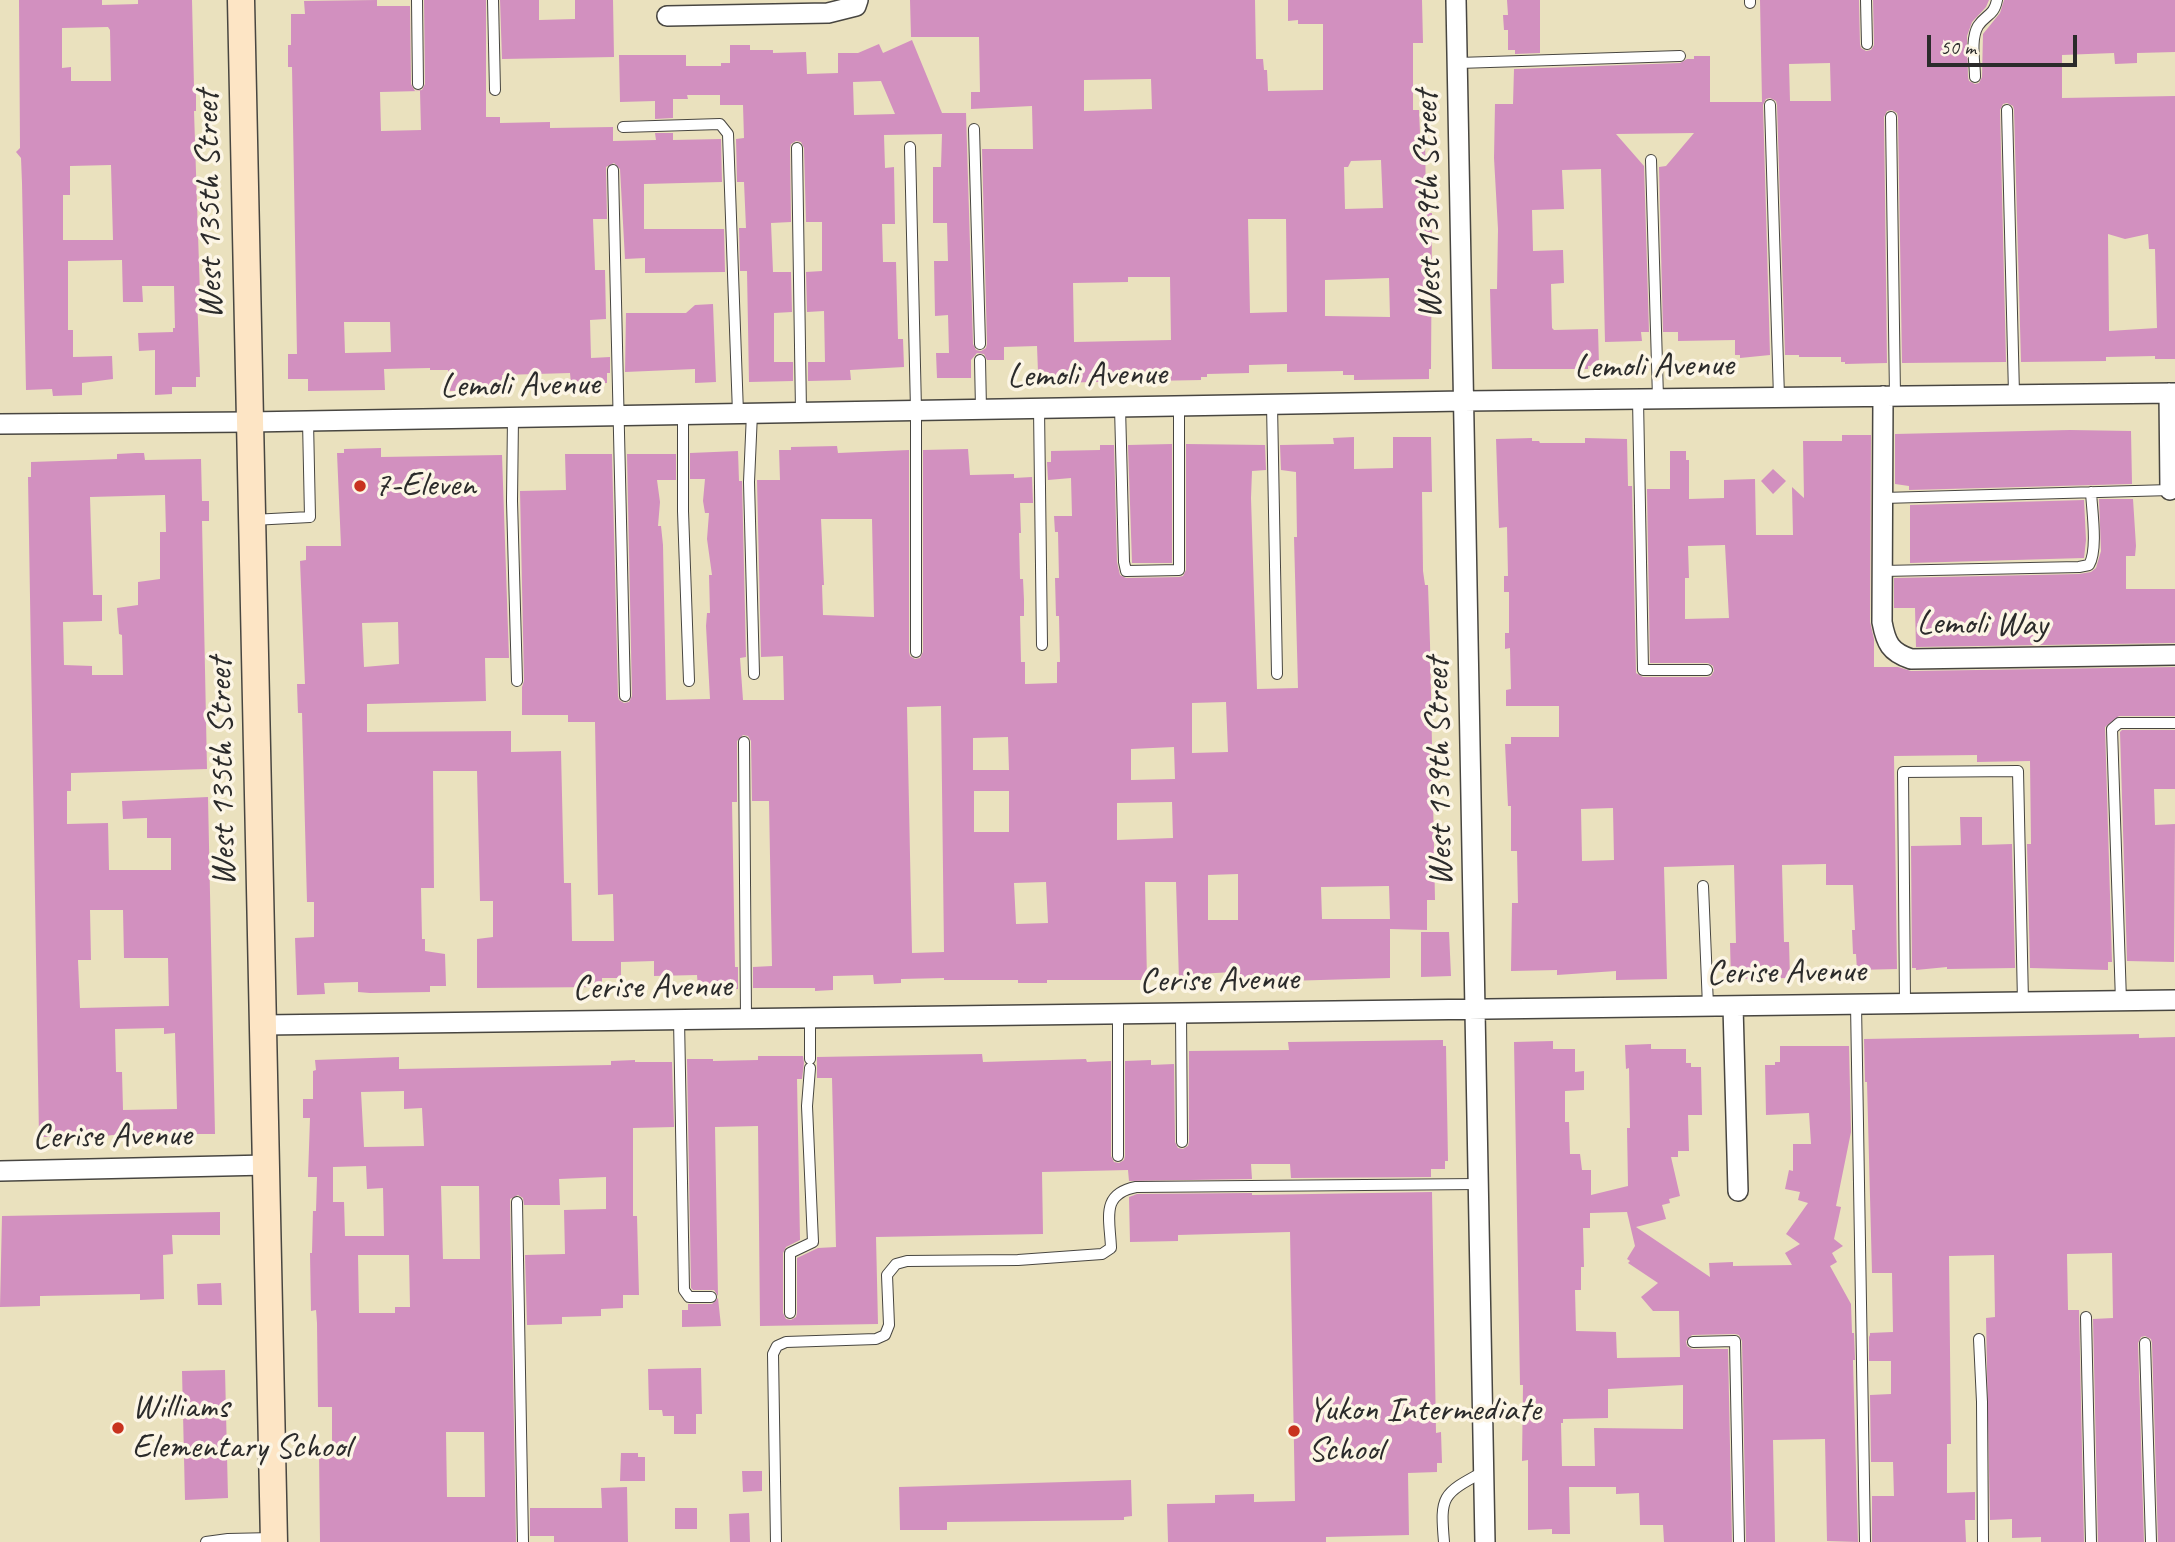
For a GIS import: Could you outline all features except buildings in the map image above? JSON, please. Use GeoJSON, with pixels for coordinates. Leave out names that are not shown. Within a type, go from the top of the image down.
{"type":"FeatureCollection","features":[{"type":"Feature","properties":{"kind":"street","name":"West 135th Street"},"geometry":{"type":"LineString","coordinates":[[241,0],[274,1540]]}},
{"type":"Feature","properties":{"kind":"street"},"geometry":{"type":"LineString","coordinates":[[667,16],[828,13],[856,6],[858,0]]}},
{"type":"Feature","properties":{"kind":"street","name":"West 139th Street"},"geometry":{"type":"LineString","coordinates":[[1457,0],[1485,1542]]}},
{"type":"Feature","properties":{"kind":"street","name":"Lemoli Avenue"},"geometry":{"type":"LineString","coordinates":[[0,424],[1179,405],[2172,393]]}},
{"type":"Feature","properties":{"kind":"street"},"geometry":{"type":"LineString","coordinates":[[2172,393],[2172,490]]}},
{"type":"Feature","properties":{"kind":"street","name":"Lemoli Way"},"geometry":{"type":"LineString","coordinates":[[1889,396],[1883,424],[1882,622],[1886,643],[1897,654],[1911,659],[2175,655]]}},
{"type":"Feature","properties":{"kind":"street","name":"Cerise Avenue"},"geometry":{"type":"LineString","coordinates":[[264,1025],[2175,1000]]}},
{"type":"Feature","properties":{"kind":"street"},"geometry":{"type":"LineString","coordinates":[[1732,1006],[1738,1191]]}},
{"type":"Feature","properties":{"kind":"street","name":"Cerise Avenue"},"geometry":{"type":"LineString","coordinates":[[0,1171],[267,1165]]}},
{"type":"Feature","properties":{"kind":"lane"},"geometry":{"type":"LineString","coordinates":[[417,0],[418,84]]}},
{"type":"Feature","properties":{"kind":"lane"},"geometry":{"type":"LineString","coordinates":[[494,0],[495,90]]}},
{"type":"Feature","properties":{"kind":"lane"},"geometry":{"type":"LineString","coordinates":[[1866,0],[1867,44]]}},
{"type":"Feature","properties":{"kind":"lane"},"geometry":{"type":"LineString","coordinates":[[1975,77],[1976,29],[1994,12],[1997,0]]}},
{"type":"Feature","properties":{"kind":"lane"},"geometry":{"type":"LineString","coordinates":[[1458,63],[1680,55]]}},
{"type":"Feature","properties":{"kind":"lane"},"geometry":{"type":"LineString","coordinates":[[1770,105],[1779,397]]}},
{"type":"Feature","properties":{"kind":"lane"},"geometry":{"type":"LineString","coordinates":[[2007,110],[2014,394]]}},
{"type":"Feature","properties":{"kind":"lane"},"geometry":{"type":"LineString","coordinates":[[1889,396],[1891,117]]}},
{"type":"Feature","properties":{"kind":"lane"},"geometry":{"type":"LineString","coordinates":[[623,127],[720,124],[728,134],[736,309],[749,482],[754,674]]}},
{"type":"Feature","properties":{"kind":"lane"},"geometry":{"type":"LineString","coordinates":[[974,129],[980,344]]}},
{"type":"Feature","properties":{"kind":"lane"},"geometry":{"type":"LineString","coordinates":[[910,147],[916,410],[916,652]]}},
{"type":"Feature","properties":{"kind":"lane"},"geometry":{"type":"LineString","coordinates":[[797,148],[801,412]]}},
{"type":"Feature","properties":{"kind":"lane"},"geometry":{"type":"LineString","coordinates":[[1651,160],[1643,670],[1707,670]]}},
{"type":"Feature","properties":{"kind":"lane"},"geometry":{"type":"LineString","coordinates":[[613,170],[625,696]]}},
{"type":"Feature","properties":{"kind":"lane"},"geometry":{"type":"LineString","coordinates":[[980,360],[981,409]]}},
{"type":"Feature","properties":{"kind":"lane"},"geometry":{"type":"LineString","coordinates":[[1272,404],[1277,674]]}},
{"type":"Feature","properties":{"kind":"lane"},"geometry":{"type":"LineString","coordinates":[[1120,407],[1126,571],[1179,570],[1179,405]]}},
{"type":"Feature","properties":{"kind":"lane"},"geometry":{"type":"LineString","coordinates":[[1039,408],[1042,645]]}},
{"type":"Feature","properties":{"kind":"lane"},"geometry":{"type":"LineString","coordinates":[[683,414],[683,511],[689,681]]}},
{"type":"Feature","properties":{"kind":"lane"},"geometry":{"type":"LineString","coordinates":[[513,417],[512,494],[517,681]]}},
{"type":"Feature","properties":{"kind":"lane"},"geometry":{"type":"LineString","coordinates":[[251,520],[310,517],[308,421]]}},
{"type":"Feature","properties":{"kind":"lane"},"geometry":{"type":"LineString","coordinates":[[1883,498],[2172,490]]}},
{"type":"Feature","properties":{"kind":"lane"},"geometry":{"type":"LineString","coordinates":[[1882,571],[2089,565],[2092,561],[2093,534],[2091,492]]}},
{"type":"Feature","properties":{"kind":"lane"},"geometry":{"type":"LineString","coordinates":[[2121,1001],[2112,729],[2119,723],[2175,723]]}},
{"type":"Feature","properties":{"kind":"lane"},"geometry":{"type":"LineString","coordinates":[[744,741],[746,1018]]}},
{"type":"Feature","properties":{"kind":"lane"},"geometry":{"type":"LineString","coordinates":[[1905,1003],[1903,772],[2018,771],[2023,1002]]}},
{"type":"Feature","properties":{"kind":"lane"},"geometry":{"type":"LineString","coordinates":[[1703,886],[1708,1006]]}},
{"type":"Feature","properties":{"kind":"lane"},"geometry":{"type":"LineString","coordinates":[[1856,1004],[1865,1542]]}},
{"type":"Feature","properties":{"kind":"lane"},"geometry":{"type":"LineString","coordinates":[[1181,1014],[1182,1142]]}},
{"type":"Feature","properties":{"kind":"lane"},"geometry":{"type":"LineString","coordinates":[[1118,1015],[1118,1156]]}},
{"type":"Feature","properties":{"kind":"lane"},"geometry":{"type":"LineString","coordinates":[[790,1313],[790,1253],[814,1242],[807,1106],[810,1018]]}},
{"type":"Feature","properties":{"kind":"lane"},"geometry":{"type":"LineString","coordinates":[[679,1019],[684,1290],[689,1297],[712,1297]]}},
{"type":"Feature","properties":{"kind":"lane"},"geometry":{"type":"LineString","coordinates":[[776,1542],[773,1354],[776,1346],[786,1342],[876,1339],[885,1335],[888,1325],[887,1275],[896,1264],[907,1261],[1018,1260],[1102,1254],[1111,1248],[1109,1202],[1124,1189],[1136,1187],[1479,1184]]}},
{"type":"Feature","properties":{"kind":"lane"},"geometry":{"type":"LineString","coordinates":[[517,1202],[523,1542]]}},
{"type":"Feature","properties":{"kind":"lane"},"geometry":{"type":"LineString","coordinates":[[2086,1317],[2091,1542]]}},
{"type":"Feature","properties":{"kind":"lane"},"geometry":{"type":"LineString","coordinates":[[1979,1339],[1983,1542]]}},
{"type":"Feature","properties":{"kind":"lane"},"geometry":{"type":"LineString","coordinates":[[1693,1342],[1735,1341],[1739,1542]]}},
{"type":"Feature","properties":{"kind":"lane"},"geometry":{"type":"LineString","coordinates":[[2145,1343],[2151,1542]]}},
{"type":"Feature","properties":{"kind":"lane"},"geometry":{"type":"LineString","coordinates":[[1444,1542],[1442,1504],[1446,1496],[1461,1483],[1484,1472]]}},
{"type":"Feature","properties":{"kind":"lane"},"geometry":{"type":"LineString","coordinates":[[206,1542],[228,1539],[274,1540]]}},
{"type":"Feature","properties":{"kind":"place","name":"7-Eleven"},"geometry":{"type":"Point","coordinates":[360,486]}},
{"type":"Feature","properties":{"kind":"place","name":"Williams Elementary School"},"geometry":{"type":"Point","coordinates":[118,1428]}},
{"type":"Feature","properties":{"kind":"place","name":"Yukon Intermediate School"},"geometry":{"type":"Point","coordinates":[1294,1431]}}]}
